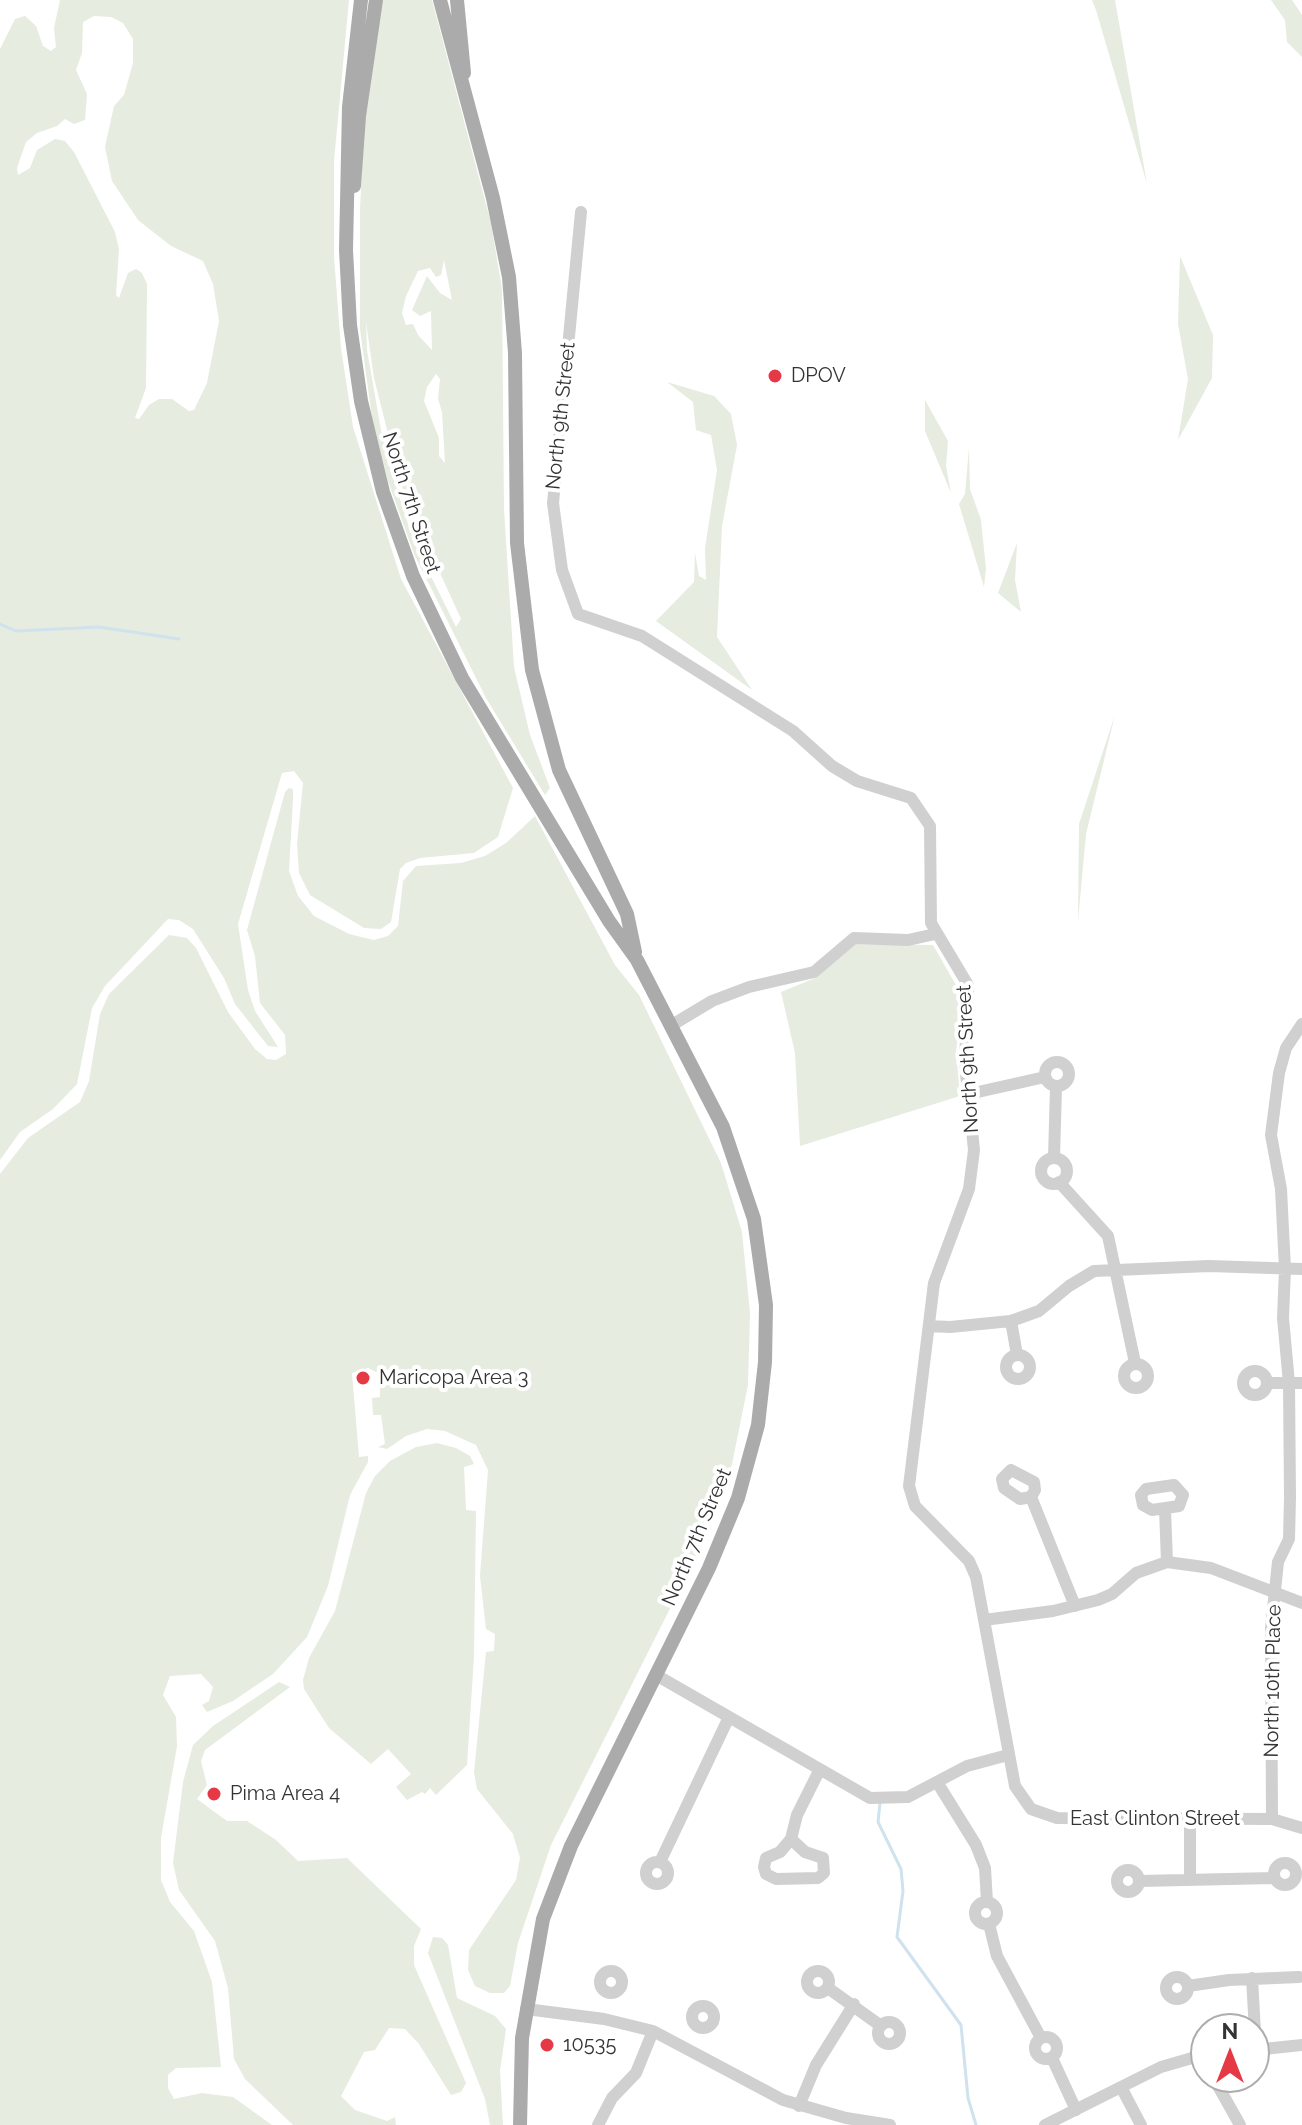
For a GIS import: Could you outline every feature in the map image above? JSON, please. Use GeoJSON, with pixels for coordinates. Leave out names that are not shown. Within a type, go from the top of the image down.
{"type":"FeatureCollection","features":[{"type":"Feature","properties":{"kind":"main road","name":"North 7th Street"},"geometry":{"type":"LineString","coordinates":[[361,0],[345,175],[348,280],[366,425],[383,492],[413,576],[462,678],[609,921],[637,960],[723,1127],[745,1182],[759,1246],[767,1325],[760,1409],[744,1482],[714,1557],[555,1883],[543,1919],[520,2061],[520,2125]]}},
{"type":"Feature","properties":{"kind":"main road"},"geometry":{"type":"LineString","coordinates":[[348,280],[352,261],[359,116],[376,0]]}},
{"type":"Feature","properties":{"kind":"main road","name":"North 7th Street"},"geometry":{"type":"LineString","coordinates":[[440,0],[493,198],[509,277],[515,353],[517,543],[532,670],[559,770],[627,914],[637,960]]}},
{"type":"Feature","properties":{"kind":"main road"},"geometry":{"type":"LineString","coordinates":[[457,0],[465,67],[462,89]]}},
{"type":"Feature","properties":{"kind":"street","name":"North 9th Street"},"geometry":{"type":"LineString","coordinates":[[581,212],[553,503],[568,595],[578,614],[642,636],[793,731],[832,766],[857,781],[911,798],[930,826],[931,923],[968,985],[965,1064],[973,1170],[934,1283],[909,1486],[915,1506],[969,1561],[976,1577],[1008,1755]]}},
{"type":"Feature","properties":{"kind":"street"},"geometry":{"type":"LineString","coordinates":[[672,1025],[712,1001],[749,987],[814,972],[854,938],[908,940],[935,934]]}},
{"type":"Feature","properties":{"kind":"street","name":"North 10th Place"},"geometry":{"type":"LineString","coordinates":[[1272,1819],[1271,1628],[1278,1562],[1289,1539],[1296,1497],[1296,1383],[1283,1318],[1285,1269],[1281,1189],[1271,1135],[1273,1107],[1286,1048],[1302,1024]]}},
{"type":"Feature","properties":{"kind":"street"},"geometry":{"type":"LineString","coordinates":[[1045,1077],[1052,1063],[1064,1064],[1069,1079],[1056,1087]]}},
{"type":"Feature","properties":{"kind":"street"},"geometry":{"type":"LineString","coordinates":[[969,1094],[1045,1077]]}},
{"type":"Feature","properties":{"kind":"street"},"geometry":{"type":"LineString","coordinates":[[1045,1077],[1056,1087],[1054,1158],[1066,1168],[1059,1182],[1108,1236],[1135,1363]]}},
{"type":"Feature","properties":{"kind":"street"},"geometry":{"type":"LineString","coordinates":[[929,1326],[1011,1321],[1039,1311],[1069,1286],[1094,1271],[1116,1268],[1302,1269]]}},
{"type":"Feature","properties":{"kind":"street"},"geometry":{"type":"LineString","coordinates":[[1011,1321],[1017,1355]]}},
{"type":"Feature","properties":{"kind":"street"},"geometry":{"type":"LineString","coordinates":[[1268,1383],[1296,1383]]}},
{"type":"Feature","properties":{"kind":"street"},"geometry":{"type":"LineString","coordinates":[[1031,1497],[1075,1606]]}},
{"type":"Feature","properties":{"kind":"street"},"geometry":{"type":"LineString","coordinates":[[1165,1509],[1167,1562]]}},
{"type":"Feature","properties":{"kind":"street"},"geometry":{"type":"LineString","coordinates":[[984,1620],[1075,1606],[1112,1594],[1136,1573],[1167,1562],[1195,1563],[1302,1603]]}},
{"type":"Feature","properties":{"kind":"street"},"geometry":{"type":"LineString","coordinates":[[656,1675],[870,1798],[908,1797],[967,1766],[1008,1755]]}},
{"type":"Feature","properties":{"kind":"street"},"geometry":{"type":"LineString","coordinates":[[660,1862],[729,1717]]}},
{"type":"Feature","properties":{"kind":"street","name":"East Clinton Street"},"geometry":{"type":"LineString","coordinates":[[1008,1755],[1015,1786],[1031,1809],[1057,1818],[1272,1819],[1302,1828]]}},
{"type":"Feature","properties":{"kind":"street"},"geometry":{"type":"LineString","coordinates":[[791,1839],[805,1852],[823,1858],[824,1873],[818,1878],[776,1879],[766,1874],[766,1858],[780,1852],[791,1839],[797,1815],[819,1771]]}},
{"type":"Feature","properties":{"kind":"street"},"geometry":{"type":"LineString","coordinates":[[937,1782],[976,1845],[985,1868],[987,1902],[998,1912],[989,1924],[997,1956],[1041,2038],[1035,2046],[1036,2053],[1041,2058],[1052,2058],[1076,2110]]}},
{"type":"Feature","properties":{"kind":"street"},"geometry":{"type":"LineString","coordinates":[[1190,1819],[1190,1879]]}},
{"type":"Feature","properties":{"kind":"street"},"geometry":{"type":"LineString","coordinates":[[1140,1881],[1274,1878]]}},
{"type":"Feature","properties":{"kind":"street"},"geometry":{"type":"LineString","coordinates":[[1252,1978],[1253,2013]]}},
{"type":"Feature","properties":{"kind":"street"},"geometry":{"type":"LineString","coordinates":[[1188,1986],[1252,1978],[1301,1978]]}},
{"type":"Feature","properties":{"kind":"street"},"geometry":{"type":"LineString","coordinates":[[828,1988],[881,2026]]}},
{"type":"Feature","properties":{"kind":"street"},"geometry":{"type":"LineString","coordinates":[[604,2019],[608,1993]]}},
{"type":"Feature","properties":{"kind":"street"},"geometry":{"type":"LineString","coordinates":[[799,2106],[816,2065],[854,2004]]}},
{"type":"Feature","properties":{"kind":"street"},"geometry":{"type":"LineString","coordinates":[[526,2009],[604,2019],[653,2031],[691,2049],[763,2092],[799,2106],[890,2125]]}},
{"type":"Feature","properties":{"kind":"street"},"geometry":{"type":"LineString","coordinates":[[691,2049],[699,2028]]}},
{"type":"Feature","properties":{"kind":"street"},"geometry":{"type":"LineString","coordinates":[[598,2125],[612,2098],[636,2073],[653,2031]]}},
{"type":"Feature","properties":{"kind":"street"},"geometry":{"type":"LineString","coordinates":[[1270,2048],[1302,2045]]}},
{"type":"Feature","properties":{"kind":"street"},"geometry":{"type":"LineString","coordinates":[[1045,2125],[1146,2074],[1190,2061]]}},
{"type":"Feature","properties":{"kind":"street"},"geometry":{"type":"LineString","coordinates":[[1121,2087],[1141,2125]]}},
{"type":"Feature","properties":{"kind":"street"},"geometry":{"type":"LineString","coordinates":[[1222,2093],[1240,2125]]}},
{"type":"Feature","properties":{"kind":"street"},"geometry":{"type":"LineString","coordinates":[[846,2118],[860,2125]]}},
{"type":"Feature","properties":{"kind":"shaded area"},"geometry":{"type":"Polygon","coordinates":[[[60,0],[349,0],[334,161],[334,257],[341,348],[353,427],[401,579],[513,788],[498,837],[474,853],[420,858],[406,863],[400,869],[391,922],[381,929],[364,928],[310,895],[299,873],[297,844],[303,783],[294,771],[282,773],[238,924],[248,990],[255,1011],[278,1047],[268,1046],[235,1004],[224,978],[193,929],[179,920],[168,919],[105,986],[92,1008],[77,1084],[53,1109],[20,1132],[0,1160],[0,49],[15,19],[25,16],[36,26],[43,46],[51,51],[56,47],[54,28],[60,0]],[[94,16],[83,22],[82,53],[76,70],[87,94],[85,120],[74,124],[65,119],[57,126],[37,133],[26,142],[17,168],[18,175],[30,168],[37,150],[55,139],[65,141],[74,152],[115,232],[119,249],[116,295],[119,298],[128,273],[136,269],[142,273],[147,284],[146,388],[135,418],[139,419],[149,405],[159,399],[172,399],[189,411],[194,410],[207,383],[219,321],[213,284],[203,261],[171,246],[138,220],[112,181],[105,147],[114,106],[124,95],[133,63],[133,39],[123,23],[111,17],[94,16]]]}},
{"type":"Feature","properties":{"kind":"shaded area"},"geometry":{"type":"Polygon","coordinates":[[[381,0],[432,0],[491,223],[502,289],[504,509],[514,667],[530,735],[550,788],[545,795],[486,698],[414,554],[388,481],[372,418],[360,329],[360,209],[365,103],[381,0]],[[444,260],[441,275],[436,277],[430,268],[418,271],[402,313],[406,325],[413,324],[418,335],[432,350],[431,311],[420,316],[412,310],[427,276],[440,293],[452,300],[444,260]],[[366,322],[367,350],[381,430],[398,493],[414,542],[456,627],[461,619],[440,573],[427,530],[401,485],[374,378],[366,322]],[[436,374],[427,387],[424,401],[439,438],[439,456],[445,463],[442,412],[438,399],[440,379],[436,374]]]}},
{"type":"Feature","properties":{"kind":"shaded area"},"geometry":{"type":"Polygon","coordinates":[[[1092,0],[1115,0],[1147,184],[1096,10],[1092,0]]]}},
{"type":"Feature","properties":{"kind":"shaded area"},"geometry":{"type":"Polygon","coordinates":[[[1271,0],[1292,0],[1302,15],[1302,57],[1287,42],[1285,20],[1271,0]]]}},
{"type":"Feature","properties":{"kind":"shaded area"},"geometry":{"type":"Polygon","coordinates":[[[1180,256],[1213,335],[1212,378],[1178,440],[1188,379],[1178,324],[1180,256]]]}},
{"type":"Feature","properties":{"kind":"shaded area"},"geometry":{"type":"Polygon","coordinates":[[[667,382],[714,396],[731,414],[737,445],[722,526],[717,637],[752,690],[656,621],[694,582],[695,553],[699,576],[706,580],[705,548],[717,470],[711,435],[696,430],[693,402],[667,382]]]}},
{"type":"Feature","properties":{"kind":"shaded area"},"geometry":{"type":"Polygon","coordinates":[[[925,400],[948,441],[946,466],[951,493],[925,431],[925,400]]]}},
{"type":"Feature","properties":{"kind":"shaded area"},"geometry":{"type":"Polygon","coordinates":[[[969,448],[970,489],[981,520],[986,569],[984,587],[959,504],[965,494],[969,448]]]}},
{"type":"Feature","properties":{"kind":"shaded area"},"geometry":{"type":"Polygon","coordinates":[[[1017,543],[1015,580],[1021,612],[998,593],[1017,543]]]}},
{"type":"Feature","properties":{"kind":"shaded area"},"geometry":{"type":"Polygon","coordinates":[[[1115,715],[1086,834],[1078,921],[1079,824],[1115,715]]]}},
{"type":"Feature","properties":{"kind":"shaded area"},"geometry":{"type":"Polygon","coordinates":[[[293,789],[293,799],[289,871],[298,896],[314,916],[349,934],[374,940],[388,936],[398,926],[403,881],[416,866],[461,863],[485,856],[506,843],[535,816],[615,965],[639,995],[721,1163],[742,1232],[750,1313],[748,1385],[732,1464],[699,1551],[551,1845],[518,1943],[510,1986],[504,1993],[490,1993],[475,1986],[468,1970],[469,1950],[516,1880],[520,1858],[513,1834],[477,1789],[474,1772],[486,1652],[494,1651],[495,1634],[486,1629],[480,1576],[488,1470],[476,1445],[445,1431],[427,1429],[406,1436],[387,1449],[378,1447],[385,1444],[381,1415],[373,1415],[372,1398],[380,1397],[380,1374],[368,1368],[352,1373],[359,1457],[368,1456],[368,1462],[350,1495],[328,1586],[307,1637],[273,1674],[233,1701],[207,1712],[202,1705],[209,1701],[213,1687],[201,1674],[170,1676],[163,1695],[176,1717],[177,1746],[161,1838],[161,1880],[170,1902],[194,1931],[212,1982],[221,2067],[176,2068],[168,2075],[168,2088],[174,2099],[202,2093],[233,2097],[272,2125],[0,2125],[0,1174],[28,1138],[80,1102],[89,1081],[100,1014],[109,994],[169,935],[187,938],[196,948],[228,1012],[255,1049],[267,1059],[276,1060],[286,1054],[285,1035],[260,1003],[255,956],[247,930],[285,792],[293,789]]]}},
{"type":"Feature","properties":{"kind":"shaded area"},"geometry":{"type":"Polygon","coordinates":[[[849,944],[933,945],[960,992],[962,1007],[956,1051],[960,1096],[800,1146],[795,1053],[781,992],[815,978],[849,944]]]}},
{"type":"Feature","properties":{"kind":"shaded area"},"geometry":{"type":"Polygon","coordinates":[[[437,1443],[456,1448],[470,1456],[474,1464],[464,1467],[466,1510],[476,1511],[474,1656],[467,1765],[436,1795],[430,1788],[425,1794],[422,1792],[407,1800],[396,1787],[411,1774],[388,1749],[371,1764],[329,1728],[304,1689],[303,1680],[309,1658],[335,1611],[366,1493],[375,1476],[390,1461],[416,1447],[437,1443]]]}},
{"type":"Feature","properties":{"kind":"shaded area"},"geometry":{"type":"Polygon","coordinates":[[[279,1682],[290,1687],[205,1750],[201,1761],[207,1785],[197,1799],[227,1821],[247,1821],[276,1840],[298,1861],[347,1858],[421,1929],[414,1946],[414,1965],[466,2083],[461,2092],[451,2095],[419,2044],[405,2029],[389,2028],[375,2050],[364,2052],[341,2096],[355,2110],[387,2121],[395,2117],[396,2125],[293,2125],[245,2079],[234,2059],[228,1988],[215,1941],[179,1890],[173,1863],[183,1782],[193,1745],[213,1726],[279,1682]]]}},
{"type":"Feature","properties":{"kind":"shaded area"},"geometry":{"type":"Polygon","coordinates":[[[433,1937],[442,1938],[448,1945],[457,1998],[495,2016],[506,2029],[500,2071],[503,2125],[490,2125],[485,2099],[428,1953],[433,1937]]]}},
{"type":"Feature","properties":{"kind":"waterway"},"geometry":{"type":"LineString","coordinates":[[0,624],[16,631],[99,627],[179,639]]}},
{"type":"Feature","properties":{"kind":"waterway"},"geometry":{"type":"LineString","coordinates":[[880,1803],[878,1822],[901,1869],[903,1891],[897,1937],[961,2025],[968,2098],[976,2125]]}},
{"type":"Feature","properties":{"kind":"place","name":"DPOV"},"geometry":{"type":"Point","coordinates":[775,376]}},
{"type":"Feature","properties":{"kind":"place","name":"Maricopa Area 3"},"geometry":{"type":"Point","coordinates":[363,1378]}},
{"type":"Feature","properties":{"kind":"place","name":"Pima Area 4"},"geometry":{"type":"Point","coordinates":[214,1794]}},
{"type":"Feature","properties":{"kind":"place","name":"10535"},"geometry":{"type":"Point","coordinates":[547,2045]}}]}
